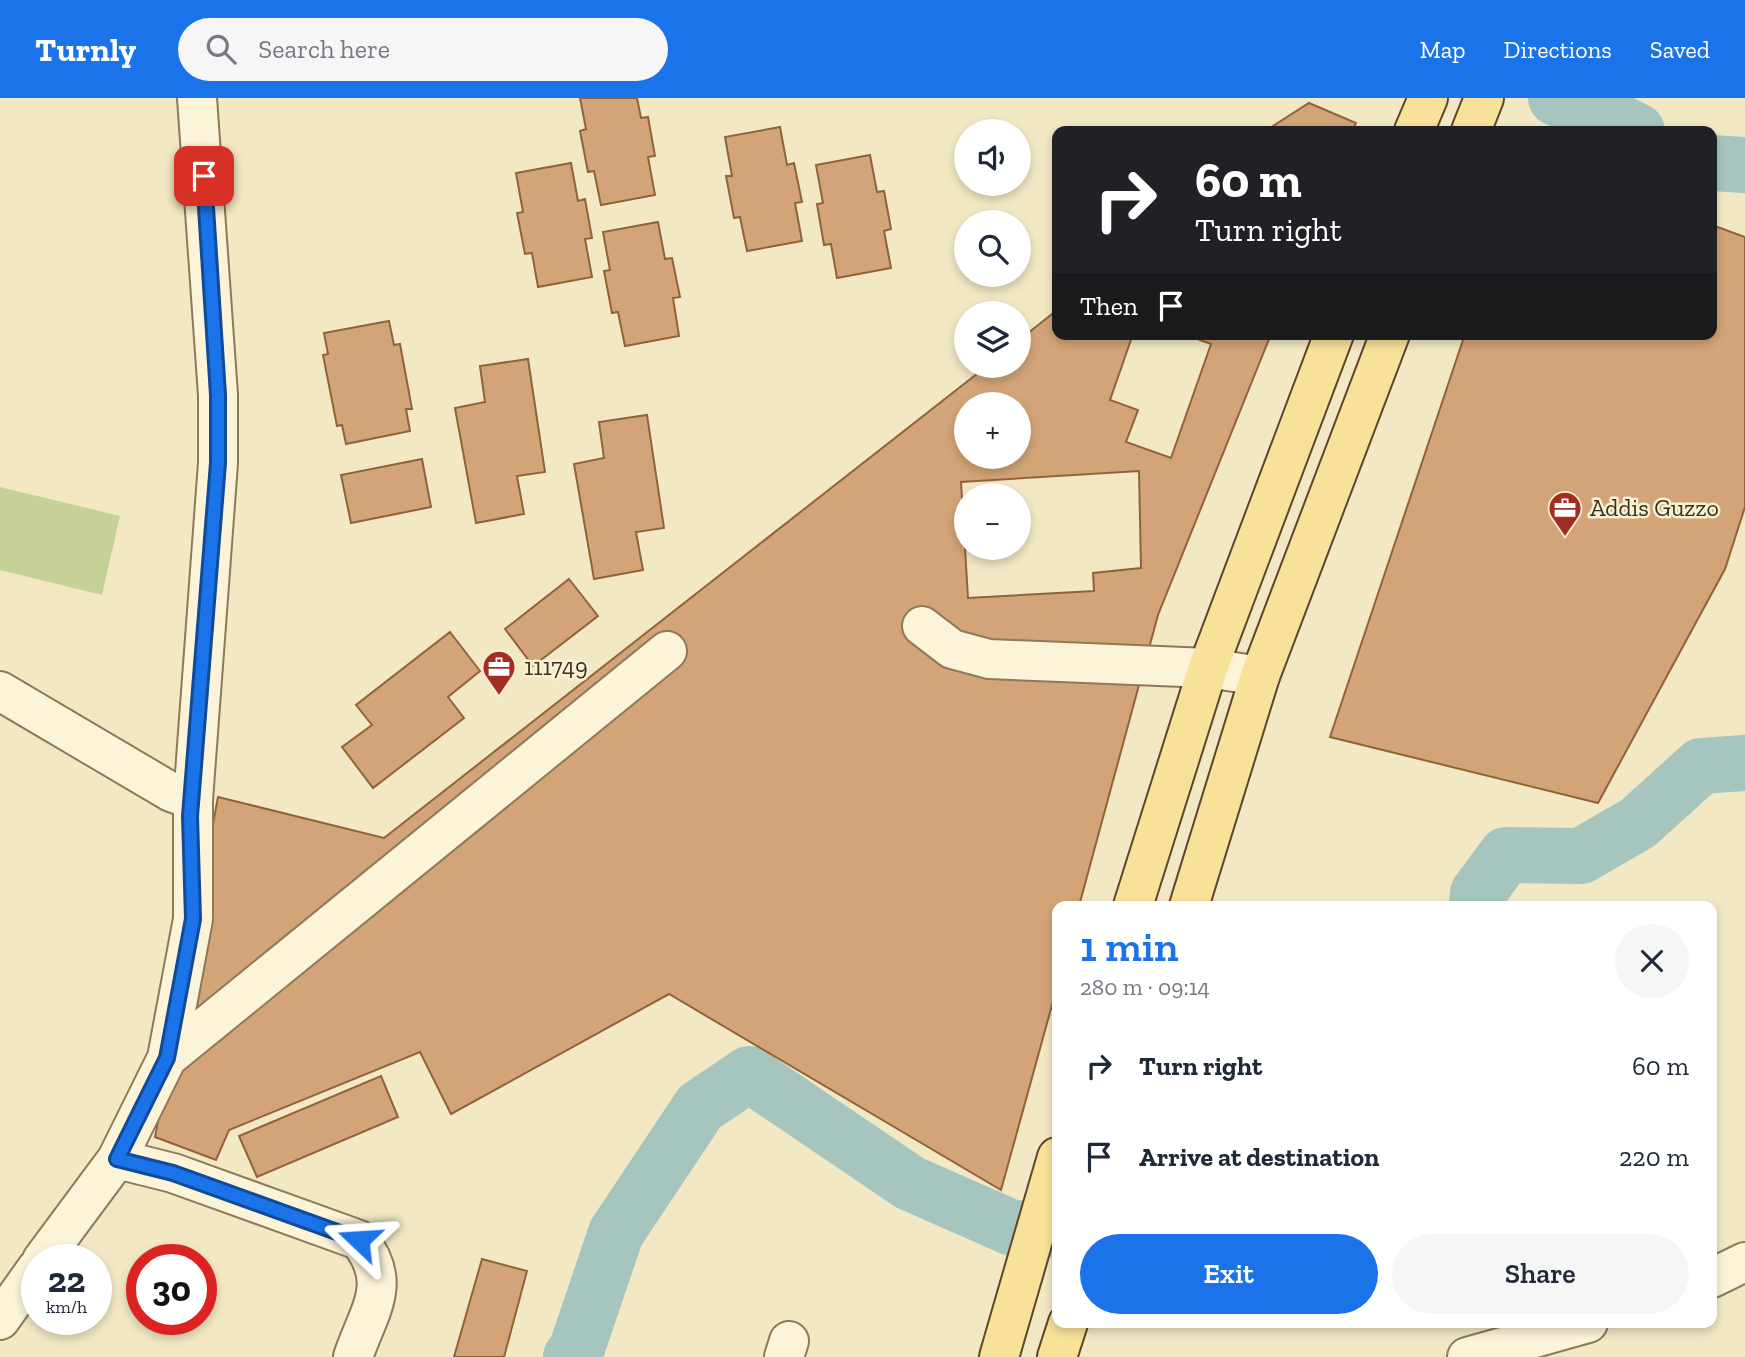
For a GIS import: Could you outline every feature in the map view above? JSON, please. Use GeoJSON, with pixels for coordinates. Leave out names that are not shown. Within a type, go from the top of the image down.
{"type":"FeatureCollection","features":[{"type":"Feature","properties":{"kind":"main road"},"geometry":{"type":"LineString","coordinates":[[1135,901],[1208,668],[1332,340]]}},
{"type":"Feature","properties":{"kind":"main road"},"geometry":{"type":"LineString","coordinates":[[1191,901],[1260,676],[1388,340]]}},
{"type":"Feature","properties":{"kind":"main road"},"geometry":{"type":"LineString","coordinates":[[999,1357],[1052,1174]]}},
{"type":"Feature","properties":{"kind":"main road"},"geometry":{"type":"LineString","coordinates":[[1057,1357],[1066,1328]]}},
{"type":"Feature","properties":{"kind":"street"},"geometry":{"type":"LineString","coordinates":[[54,1244],[117,1159],[167,1058],[193,919],[190,816],[218,463],[216,368],[197,98]]}},
{"type":"Feature","properties":{"kind":"street"},"geometry":{"type":"LineString","coordinates":[[922,626],[952,649],[989,659],[1208,668],[1260,676]]}},
{"type":"Feature","properties":{"kind":"street"},"geometry":{"type":"LineString","coordinates":[[167,1058],[667,651]]}},
{"type":"Feature","properties":{"kind":"street"},"geometry":{"type":"LineString","coordinates":[[0,691],[170,792],[193,800]]}},
{"type":"Feature","properties":{"kind":"street"},"geometry":{"type":"LineString","coordinates":[[117,1159],[173,1173],[359,1240],[374,1259],[379,1283],[353,1357]]}},
{"type":"Feature","properties":{"kind":"street"},"geometry":{"type":"LineString","coordinates":[[1717,1276],[1745,1262]]}},
{"type":"Feature","properties":{"kind":"street"},"geometry":{"type":"LineString","coordinates":[[0,1320],[21,1290]]}},
{"type":"Feature","properties":{"kind":"street"},"geometry":{"type":"LineString","coordinates":[[1467,1357],[1570,1328]]}},
{"type":"Feature","properties":{"kind":"green space"},"geometry":{"type":"Polygon","coordinates":[[[0,487],[120,516],[102,595],[0,570],[0,487]]]}},
{"type":"Feature","properties":{"kind":"building"},"geometry":{"type":"Polygon","coordinates":[[[580,98],[637,98],[641,118],[648,117],[655,156],[648,157],[655,195],[601,205],[594,171],[588,172],[580,131],[586,129],[580,98]]]}},
{"type":"Feature","properties":{"kind":"building"},"geometry":{"type":"Polygon","coordinates":[[[1309,103],[1356,123],[1354,126],[1273,126],[1309,103]]]}},
{"type":"Feature","properties":{"kind":"building"},"geometry":{"type":"Polygon","coordinates":[[[780,127],[787,165],[794,163],[802,202],[795,203],[802,241],[747,251],[740,217],[734,218],[726,176],[732,176],[725,137],[780,127]]]}},
{"type":"Feature","properties":{"kind":"building"},"geometry":{"type":"Polygon","coordinates":[[[870,155],[877,192],[884,191],[891,229],[884,231],[891,268],[837,278],[831,244],[824,245],[817,204],[823,203],[816,165],[870,155]]]}},
{"type":"Feature","properties":{"kind":"building"},"geometry":{"type":"Polygon","coordinates":[[[571,163],[578,201],[585,199],[592,238],[585,239],[592,277],[538,287],[532,253],[525,254],[517,213],[523,212],[516,173],[571,163]]]}},
{"type":"Feature","properties":{"kind":"building"},"geometry":{"type":"Polygon","coordinates":[[[658,222],[665,259],[672,258],[680,297],[673,298],[679,336],[625,346],[618,312],[612,313],[604,271],[610,270],[603,232],[658,222]]]}},
{"type":"Feature","properties":{"kind":"building","name":"Addis Guzzo"},"geometry":{"type":"Polygon","coordinates":[[[1717,227],[1745,237],[1745,507],[1725,569],[1598,803],[1330,737],[1463,340],[1717,340],[1717,227]]]}},
{"type":"Feature","properties":{"kind":"building"},"geometry":{"type":"Polygon","coordinates":[[[1052,314],[1052,340],[1269,340],[1158,615],[1080,901],[1052,901],[1052,1005],[1001,1190],[669,994],[451,1114],[420,1052],[229,1130],[216,1160],[155,1137],[218,797],[384,838],[972,378],[1031,378],[1031,331],[1052,314]]]}},
{"type":"Feature","properties":{"kind":"building"},"geometry":{"type":"Polygon","coordinates":[[[389,321],[394,345],[400,344],[412,409],[406,409],[410,431],[346,444],[342,425],[337,426],[323,355],[328,354],[324,333],[389,321]]]}},
{"type":"Feature","properties":{"kind":"building"},"geometry":{"type":"Polygon","coordinates":[[[1131,340],[1200,340],[1211,344],[1171,458],[1126,442],[1138,410],[1110,400],[1131,340]]]}},
{"type":"Feature","properties":{"kind":"building"},"geometry":{"type":"Polygon","coordinates":[[[528,359],[545,472],[517,476],[524,514],[476,523],[455,408],[485,402],[480,366],[528,359]]]}},
{"type":"Feature","properties":{"kind":"building"},"geometry":{"type":"Polygon","coordinates":[[[647,415],[664,528],[636,532],[643,570],[594,579],[574,464],[604,458],[599,422],[647,415]]]}},
{"type":"Feature","properties":{"kind":"building"},"geometry":{"type":"Polygon","coordinates":[[[422,459],[431,507],[351,523],[341,475],[422,459]]]}},
{"type":"Feature","properties":{"kind":"building"},"geometry":{"type":"Polygon","coordinates":[[[1139,471],[1141,568],[1093,573],[1094,591],[968,598],[966,560],[1031,560],[1031,483],[961,483],[1139,471]]]}},
{"type":"Feature","properties":{"kind":"building"},"geometry":{"type":"Polygon","coordinates":[[[569,579],[598,616],[533,666],[505,629],[569,579]]]}},
{"type":"Feature","properties":{"kind":"building"},"geometry":{"type":"Polygon","coordinates":[[[450,632],[480,671],[448,697],[464,718],[373,788],[342,747],[372,725],[356,705],[450,632]]]}},
{"type":"Feature","properties":{"kind":"building"},"geometry":{"type":"Polygon","coordinates":[[[381,1076],[398,1117],[257,1177],[239,1136],[381,1076]]]}},
{"type":"Feature","properties":{"kind":"building"},"geometry":{"type":"Polygon","coordinates":[[[482,1259],[527,1271],[504,1357],[454,1357],[482,1259]]]}},
{"type":"Feature","properties":{"kind":"waterway"},"geometry":{"type":"LineString","coordinates":[[1556,98],[1627,126]]}},
{"type":"Feature","properties":{"kind":"waterway"},"geometry":{"type":"LineString","coordinates":[[1717,163],[1745,165]]}},
{"type":"Feature","properties":{"kind":"waterway"},"geometry":{"type":"LineString","coordinates":[[1477,901],[1478,893],[1506,855],[1581,856],[1638,823],[1701,766],[1745,763]]}},
{"type":"Feature","properties":{"kind":"waterway"},"geometry":{"type":"LineString","coordinates":[[571,1357],[576,1351],[616,1233],[700,1107],[749,1074],[910,1183],[1012,1228],[1052,1229]]}},
{"type":"Feature","properties":{"kind":"place","name":"Addis Guzzo"},"geometry":{"type":"Point","coordinates":[1565,538]}},
{"type":"Feature","properties":{"kind":"place","name":"111749"},"geometry":{"type":"Point","coordinates":[499,697]}},
{"type":"Feature","properties":{"kind":"route"},"geometry":{"type":"LineString","coordinates":[[204,176],[218,395],[218,463],[211,588],[190,816],[193,919],[167,1058],[117,1159],[173,1173],[359,1240]]}}]}
